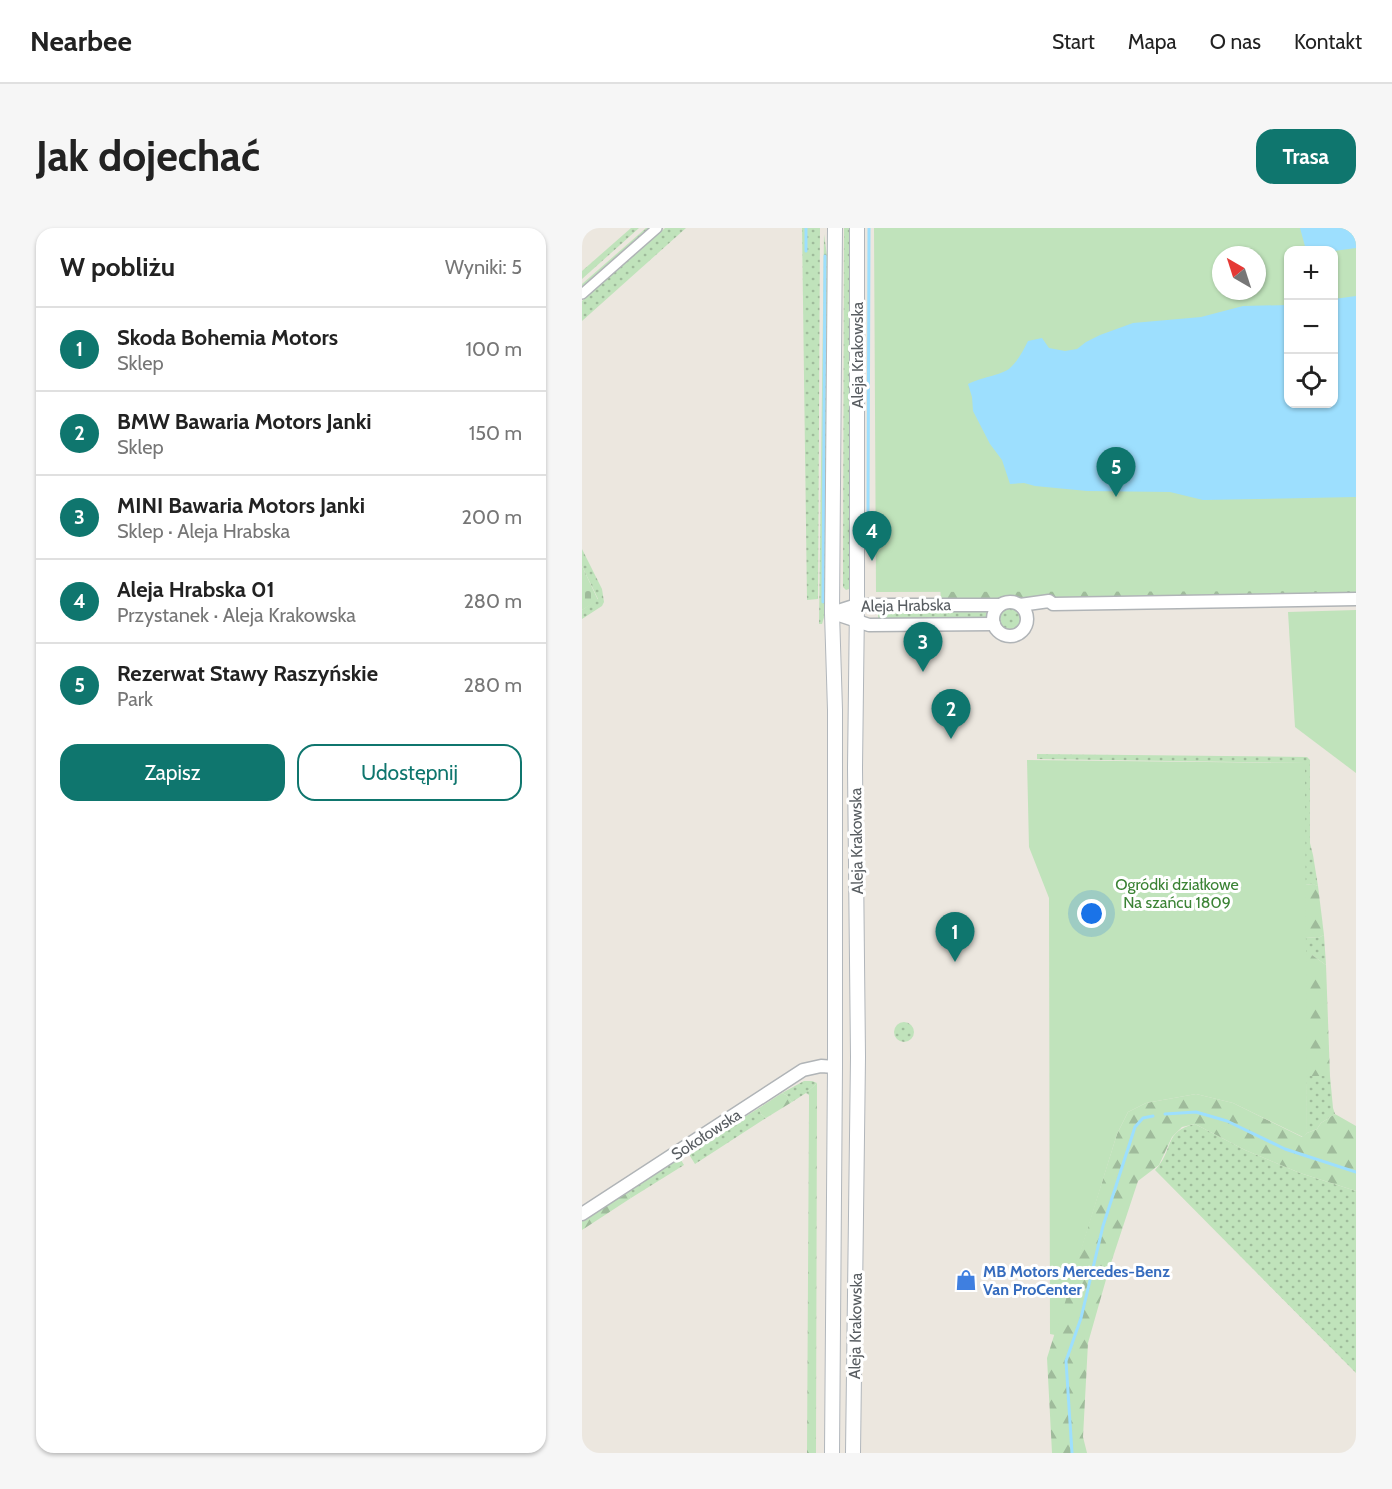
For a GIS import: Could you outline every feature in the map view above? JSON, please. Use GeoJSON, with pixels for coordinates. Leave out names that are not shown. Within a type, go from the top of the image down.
{"type":"FeatureCollection","features":[{"type":"Feature","properties":{"kind":"main road","name":"Aleja Krakowska"},"geometry":{"type":"LineString","coordinates":[[832,1453],[835,710],[832,613],[835,228]]}},
{"type":"Feature","properties":{"kind":"main road","name":"Aleja Krakowska"},"geometry":{"type":"LineString","coordinates":[[853,1453],[858,1057],[855,779],[857,228]]}},
{"type":"Feature","properties":{"kind":"main road"},"geometry":{"type":"LineString","coordinates":[[833,634],[847,634],[856,650]]}},
{"type":"Feature","properties":{"kind":"street"},"geometry":{"type":"LineString","coordinates":[[582,294],[657,228]]}},
{"type":"Feature","properties":{"kind":"street"},"geometry":{"type":"LineString","coordinates":[[1053,604],[1038,611],[1027,620],[1022,631],[1015,635],[1001,634],[994,624],[993,614],[1000,605],[1011,602],[1020,605],[1045,602],[1053,604],[1356,599]]}},
{"type":"Feature","properties":{"kind":"street","name":"Aleja Hrabska"},"geometry":{"type":"LineString","coordinates":[[832,613],[857,605],[1000,605]]}},
{"type":"Feature","properties":{"kind":"street"},"geometry":{"type":"LineString","coordinates":[[1020,605],[1027,620]]}},
{"type":"Feature","properties":{"kind":"street","name":"Aleja Hrabska"},"geometry":{"type":"LineString","coordinates":[[832,613],[870,625],[994,624]]}},
{"type":"Feature","properties":{"kind":"street","name":"Sokołowska"},"geometry":{"type":"LineString","coordinates":[[582,1214],[803,1070],[820,1066],[835,1066]]}},
{"type":"Feature","properties":{"kind":"green space"},"geometry":{"type":"Polygon","coordinates":[[[631,228],[639,228],[582,279],[582,271],[631,228]]]}},
{"type":"Feature","properties":{"kind":"green space"},"geometry":{"type":"Polygon","coordinates":[[[646,228],[650,228],[582,288],[582,284],[646,228]]]}},
{"type":"Feature","properties":{"kind":"green space"},"geometry":{"type":"Polygon","coordinates":[[[665,228],[686,228],[582,321],[582,301],[665,228]]]}},
{"type":"Feature","properties":{"kind":"green space"},"geometry":{"type":"Polygon","coordinates":[[[802,228],[820,228],[818,599],[807,600],[802,228]]]}},
{"type":"Feature","properties":{"kind":"green space"},"geometry":{"type":"Polygon","coordinates":[[[844,228],[849,228],[849,589],[846,590],[843,587],[844,228]]]}},
{"type":"Feature","properties":{"kind":"green space"},"geometry":{"type":"Polygon","coordinates":[[[874,228],[1356,228],[1356,591],[876,592],[874,228]]]}},
{"type":"Feature","properties":{"kind":"green space"},"geometry":{"type":"Polygon","coordinates":[[[824,234],[828,263],[825,614],[822,624],[819,624],[824,234]]]}},
{"type":"Feature","properties":{"kind":"green space"},"geometry":{"type":"Polygon","coordinates":[[[582,549],[602,589],[604,602],[602,606],[582,619],[582,610],[598,599],[582,566],[582,549]]]}},
{"type":"Feature","properties":{"kind":"green space"},"geometry":{"type":"Polygon","coordinates":[[[582,566],[598,600],[582,610],[582,566]]]}},
{"type":"Feature","properties":{"kind":"green space"},"geometry":{"type":"Polygon","coordinates":[[[1356,580],[1356,594],[941,600],[940,586],[1356,580]]]}},
{"type":"Feature","properties":{"kind":"green space"},"geometry":{"type":"Polygon","coordinates":[[[1009,608],[1017,611],[1020,619],[1017,627],[1009,630],[1001,627],[998,619],[1001,611],[1009,608]]]}},
{"type":"Feature","properties":{"kind":"green space"},"geometry":{"type":"Polygon","coordinates":[[[993,609],[989,620],[878,620],[878,610],[993,609]]]}},
{"type":"Feature","properties":{"kind":"green space"},"geometry":{"type":"Polygon","coordinates":[[[1356,610],[1356,773],[1295,727],[1288,612],[1356,610]]]}},
{"type":"Feature","properties":{"kind":"green space"},"geometry":{"type":"Polygon","coordinates":[[[1037,754],[1307,757],[1310,760],[1310,843],[1318,886],[1305,885],[1305,763],[1037,759],[1037,754]]]}},
{"type":"Feature","properties":{"kind":"green space","name":"Ogródki działkowe Na szańcu 1809"},"geometry":{"type":"Polygon","coordinates":[[[1027,760],[1305,763],[1307,1133],[1303,1137],[1233,1103],[1196,1094],[1146,1103],[1128,1112],[1117,1134],[1055,1335],[1050,1334],[1049,898],[1029,847],[1027,760]]]}},
{"type":"Feature","properties":{"kind":"green space"},"geometry":{"type":"Polygon","coordinates":[[[1305,885],[1318,886],[1324,935],[1318,938],[1305,937],[1305,885]]]}},
{"type":"Feature","properties":{"kind":"green space"},"geometry":{"type":"Polygon","coordinates":[[[1324,935],[1326,965],[1312,955],[1305,955],[1305,937],[1318,938],[1324,935]]]}},
{"type":"Feature","properties":{"kind":"green space"},"geometry":{"type":"Polygon","coordinates":[[[1305,955],[1312,955],[1326,965],[1330,1076],[1306,1076],[1305,955]]]}},
{"type":"Feature","properties":{"kind":"green space"},"geometry":{"type":"Polygon","coordinates":[[[904,1022],[911,1025],[914,1032],[911,1039],[904,1042],[897,1039],[894,1032],[897,1025],[904,1022]]]}},
{"type":"Feature","properties":{"kind":"green space"},"geometry":{"type":"Polygon","coordinates":[[[1306,1076],[1330,1076],[1335,1114],[1321,1123],[1317,1129],[1307,1133],[1306,1076]]]}},
{"type":"Feature","properties":{"kind":"green space"},"geometry":{"type":"Polygon","coordinates":[[[804,1081],[817,1083],[792,1102],[782,1093],[804,1081]]]}},
{"type":"Feature","properties":{"kind":"green space"},"geometry":{"type":"Polygon","coordinates":[[[817,1083],[816,1453],[807,1453],[809,1095],[806,1093],[817,1083]]]}},
{"type":"Feature","properties":{"kind":"green space"},"geometry":{"type":"Polygon","coordinates":[[[782,1093],[792,1102],[766,1118],[761,1114],[759,1108],[782,1093]]]}},
{"type":"Feature","properties":{"kind":"green space"},"geometry":{"type":"Polygon","coordinates":[[[1196,1094],[1233,1103],[1302,1137],[1317,1129],[1321,1123],[1335,1114],[1356,1126],[1356,1191],[1300,1173],[1245,1150],[1195,1124],[1182,1127],[1172,1137],[1159,1165],[1138,1181],[1109,1269],[1088,1343],[1083,1437],[1087,1453],[1052,1453],[1047,1358],[1117,1134],[1128,1112],[1146,1103],[1196,1094]]]}},
{"type":"Feature","properties":{"kind":"green space"},"geometry":{"type":"Polygon","coordinates":[[[759,1108],[761,1114],[766,1118],[695,1164],[690,1151],[759,1108]]]}},
{"type":"Feature","properties":{"kind":"green space"},"geometry":{"type":"Polygon","coordinates":[[[1195,1124],[1245,1150],[1300,1173],[1356,1191],[1356,1373],[1155,1170],[1178,1131],[1195,1124]]]}},
{"type":"Feature","properties":{"kind":"green space"},"geometry":{"type":"Polygon","coordinates":[[[678,1159],[684,1165],[631,1198],[627,1192],[678,1159]]]}},
{"type":"Feature","properties":{"kind":"green space"},"geometry":{"type":"Polygon","coordinates":[[[627,1192],[631,1198],[582,1230],[582,1221],[627,1192]]]}},
{"type":"Feature","properties":{"kind":"water"},"geometry":{"type":"Polygon","coordinates":[[[1300,228],[1356,228],[1356,248],[1338,250],[1338,246],[1305,246],[1300,228]]]}},
{"type":"Feature","properties":{"kind":"water"},"geometry":{"type":"Polygon","coordinates":[[[1356,296],[1356,497],[1203,500],[1170,492],[1087,491],[1024,483],[1010,484],[1002,460],[990,444],[973,411],[968,384],[1009,369],[1018,359],[1028,341],[1042,338],[1049,348],[1065,351],[1077,349],[1100,335],[1133,323],[1201,317],[1243,306],[1284,305],[1284,408],[1338,408],[1338,298],[1356,296]]]}},
{"type":"Feature","properties":{"kind":"waterway"},"geometry":{"type":"LineString","coordinates":[[806,228],[806,251]]}},
{"type":"Feature","properties":{"kind":"waterway"},"geometry":{"type":"LineString","coordinates":[[869,228],[868,522],[871,541]]}},
{"type":"Feature","properties":{"kind":"waterway"},"geometry":{"type":"LineString","coordinates":[[823,602],[825,256]]}},
{"type":"Feature","properties":{"kind":"waterway"},"geometry":{"type":"LineString","coordinates":[[1165,1114],[1196,1112],[1227,1121],[1285,1149],[1356,1172]]}},
{"type":"Feature","properties":{"kind":"waterway"},"geometry":{"type":"LineString","coordinates":[[1072,1453],[1066,1361],[1081,1318],[1103,1226],[1135,1127],[1143,1118],[1153,1116]]}},
{"type":"Feature","properties":{"kind":"place","name":"Rezerwat Stawy Raszyńskie"},"geometry":{"type":"Point","coordinates":[1116,497]}},
{"type":"Feature","properties":{"kind":"place","name":"Aleja Hrabska 01"},"geometry":{"type":"Point","coordinates":[872,561]}},
{"type":"Feature","properties":{"kind":"place","name":"MINI Bawaria Motors Janki"},"geometry":{"type":"Point","coordinates":[923,672]}},
{"type":"Feature","properties":{"kind":"place","name":"BMW Bawaria Motors Janki"},"geometry":{"type":"Point","coordinates":[951,739]}},
{"type":"Feature","properties":{"kind":"place","name":"Skoda Bohemia Motors"},"geometry":{"type":"Point","coordinates":[955,962]}},
{"type":"Feature","properties":{"kind":"place","name":"MB Motors Mercedes-Benz Van ProCenter"},"geometry":{"type":"Point","coordinates":[966,1280]}}]}
